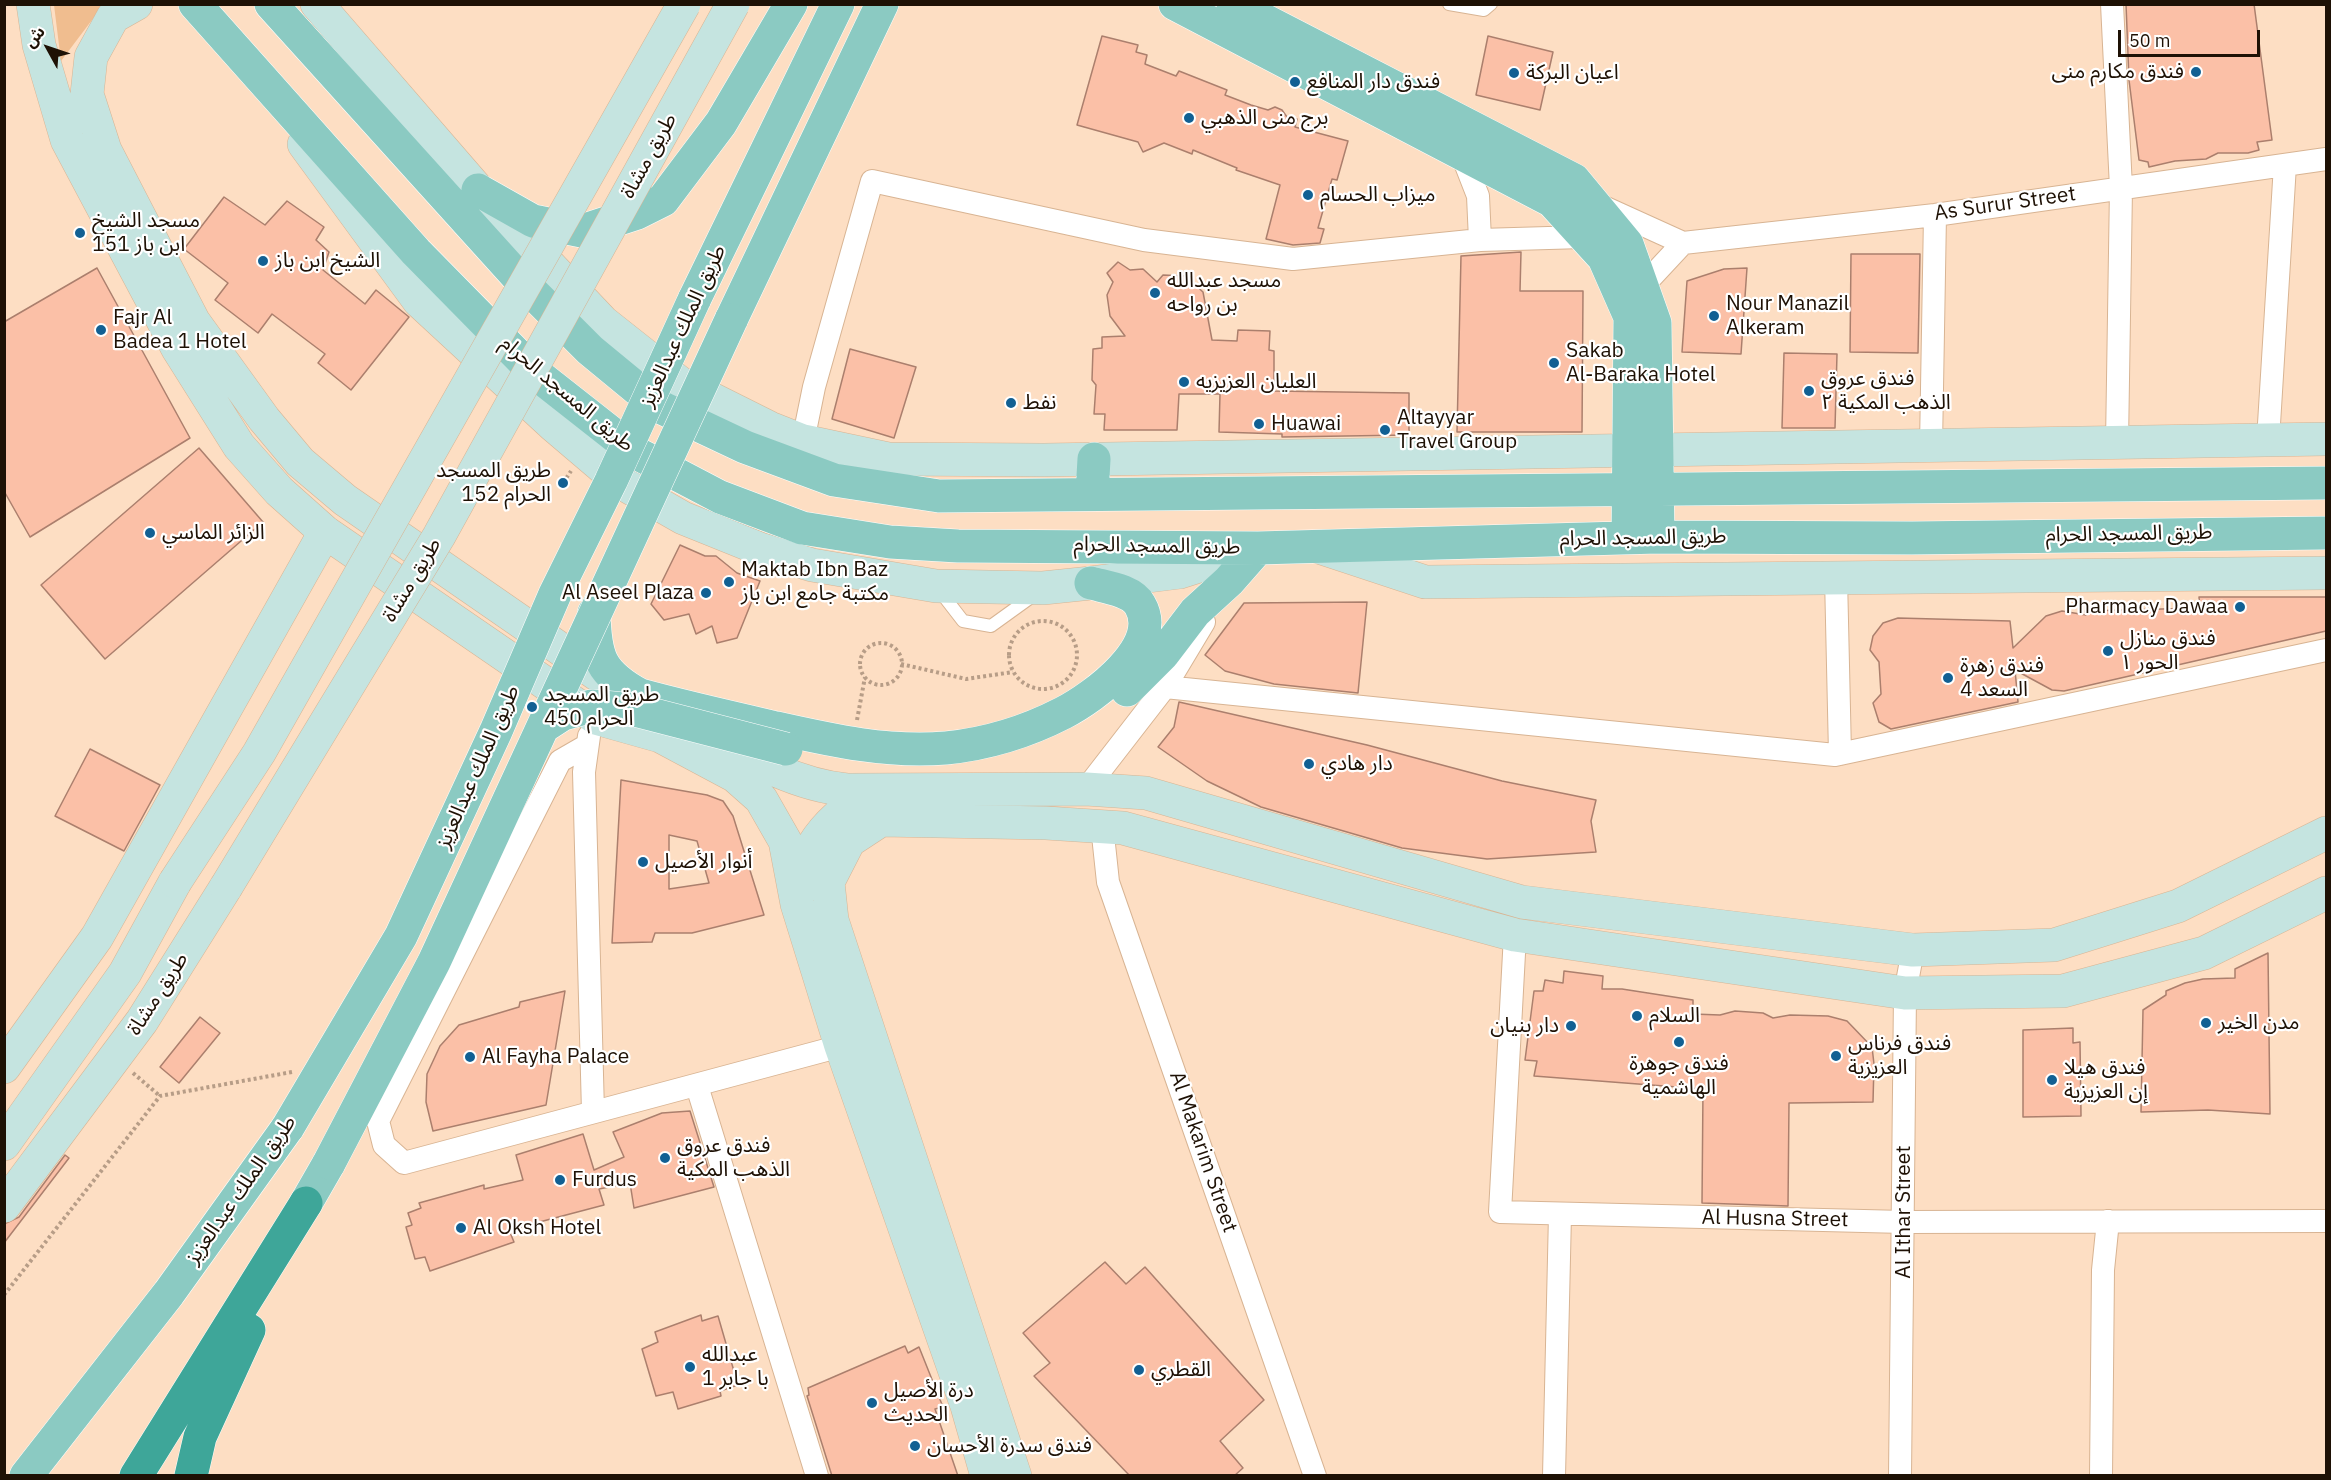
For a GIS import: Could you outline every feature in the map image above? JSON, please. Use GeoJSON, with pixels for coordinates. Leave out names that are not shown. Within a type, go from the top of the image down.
{"type":"FeatureCollection","features":[{"type":"Feature","properties":{"kind":"highway"},"geometry":{"type":"LineString","coordinates":[[142,1467],[306,1203]]}},
{"type":"Feature","properties":{"kind":"highway"},"geometry":{"type":"LineString","coordinates":[[191,1476],[200,1437],[306,1203]]}},
{"type":"Feature","properties":{"kind":"main road"},"geometry":{"type":"LineString","coordinates":[[271,4],[525,285],[590,350],[658,406],[745,447],[834,480],[939,496],[2326,483]]}},
{"type":"Feature","properties":{"kind":"main road"},"geometry":{"type":"LineString","coordinates":[[478,190],[533,221],[582,231],[637,213],[663,200],[722,123],[791,4]]}},
{"type":"Feature","properties":{"kind":"main road","name":"طريق الملك عبدالعزيز"},"geometry":{"type":"LineString","coordinates":[[26,1476],[169,1293],[288,1126],[401,936],[496,732],[555,594],[611,481],[694,300],[838,4]]}},
{"type":"Feature","properties":{"kind":"main road"},"geometry":{"type":"LineString","coordinates":[[1175,4],[1552,201],[1604,258],[1630,317],[1643,451],[1643,537]]}},
{"type":"Feature","properties":{"kind":"main road"},"geometry":{"type":"LineString","coordinates":[[1233,4],[1574,180],[1627,244],[1655,323],[1643,451]]}},
{"type":"Feature","properties":{"kind":"main road","name":"طريق المسجد الحرام"},"geometry":{"type":"LineString","coordinates":[[190,6],[235,51],[416,252],[535,373],[638,454],[720,497],[802,528],[890,542],[958,546],[1258,548],[1643,537],[1912,538],[2326,533]]}},
{"type":"Feature","properties":{"kind":"main road","name":"طريق الملك عبدالعزيز"},"geometry":{"type":"LineString","coordinates":[[306,1203],[434,962],[731,320],[881,8]]}},
{"type":"Feature","properties":{"kind":"main road"},"geometry":{"type":"LineString","coordinates":[[1092,494],[1094,459]]}},
{"type":"Feature","properties":{"kind":"main road"},"geometry":{"type":"LineString","coordinates":[[543,728],[563,714],[592,706],[635,710],[816,757],[885,770],[938,770],[1004,760],[1068,721],[1122,695],[1163,654],[1195,612],[1229,581],[1258,548]]}},
{"type":"Feature","properties":{"kind":"main road"},"geometry":{"type":"LineString","coordinates":[[594,613],[595,645],[604,666],[618,683],[640,695],[846,744],[904,751],[983,743],[1068,721],[1137,652],[1144,625],[1140,604],[1128,594],[1091,583]]}},
{"type":"Feature","properties":{"kind":"street"},"geometry":{"type":"LineString","coordinates":[[33,4],[39,45],[67,140],[190,340],[264,419],[300,462],[345,500],[593,672],[753,760],[819,787],[888,790],[1086,789],[1146,793],[1522,902],[1913,950],[2054,945],[2178,906],[2326,833]]}},
{"type":"Feature","properties":{"kind":"street"},"geometry":{"type":"LineString","coordinates":[[136,4],[113,17],[91,57],[87,94],[105,150],[239,446],[279,491],[325,532],[591,732],[660,736],[735,776],[761,799],[785,841],[797,904],[841,1046],[967,1406],[987,1476]]}},
{"type":"Feature","properties":{"kind":"street"},"geometry":{"type":"LineString","coordinates":[[317,4],[478,190],[603,322],[680,383],[770,428],[803,441],[888,459],[1094,459],[2326,439]]}},
{"type":"Feature","properties":{"kind":"street","name":"طريق مشاة"},"geometry":{"type":"LineString","coordinates":[[4,1144],[25,1118],[125,972],[176,882],[259,753],[684,4]]}},
{"type":"Feature","properties":{"kind":"street","name":"طريق مشاة"},"geometry":{"type":"LineString","coordinates":[[4,1206],[142,1021],[439,536],[733,4]]}},
{"type":"Feature","properties":{"kind":"street"},"geometry":{"type":"LineString","coordinates":[[2112,4],[2121,188],[2117,443]]}},
{"type":"Feature","properties":{"kind":"street"},"geometry":{"type":"LineString","coordinates":[[235,51],[419,301],[553,425],[620,482],[683,518],[760,549],[812,565],[936,586],[1043,588],[1091,583],[1180,572],[1258,548]]}},
{"type":"Feature","properties":{"kind":"street"},"geometry":{"type":"LineString","coordinates":[[1462,155],[1478,196],[1480,240]]}},
{"type":"Feature","properties":{"kind":"street","name":"As Surur Street"},"geometry":{"type":"LineString","coordinates":[[1683,243],[1935,214],[2326,159]]}},
{"type":"Feature","properties":{"kind":"street"},"geometry":{"type":"LineString","coordinates":[[2268,440],[2286,165]]}},
{"type":"Feature","properties":{"kind":"street"},"geometry":{"type":"LineString","coordinates":[[803,441],[814,387],[872,181],[1144,240],[1293,259],[1480,240],[1583,237]]}},
{"type":"Feature","properties":{"kind":"street"},"geometry":{"type":"LineString","coordinates":[[1591,201],[1683,243],[1642,287]]}},
{"type":"Feature","properties":{"kind":"street"},"geometry":{"type":"LineString","coordinates":[[1931,446],[1935,214]]}},
{"type":"Feature","properties":{"kind":"street"},"geometry":{"type":"LineString","coordinates":[[1976,445],[1976,486]]}},
{"type":"Feature","properties":{"kind":"street"},"geometry":{"type":"LineString","coordinates":[[4,1067],[97,937],[325,532]]}},
{"type":"Feature","properties":{"kind":"street"},"geometry":{"type":"LineString","coordinates":[[1912,538],[1914,577]]}},
{"type":"Feature","properties":{"kind":"street"},"geometry":{"type":"LineString","coordinates":[[1312,545],[1425,582],[2326,573]]}},
{"type":"Feature","properties":{"kind":"street"},"geometry":{"type":"LineString","coordinates":[[1836,577],[1840,754]]}},
{"type":"Feature","properties":{"kind":"street"},"geometry":{"type":"LineString","coordinates":[[1086,789],[1165,687],[1229,581]]}},
{"type":"Feature","properties":{"kind":"street"},"geometry":{"type":"LineString","coordinates":[[1165,687],[1840,754],[2326,650]]}},
{"type":"Feature","properties":{"kind":"street"},"geometry":{"type":"LineString","coordinates":[[591,732],[584,772],[593,1112]]}},
{"type":"Feature","properties":{"kind":"street"},"geometry":{"type":"LineString","coordinates":[[591,732],[560,761],[378,1121],[384,1145],[404,1164],[841,1046]]}},
{"type":"Feature","properties":{"kind":"street"},"geometry":{"type":"LineString","coordinates":[[797,904],[801,873],[823,831],[852,805],[888,790]]}},
{"type":"Feature","properties":{"kind":"street"},"geometry":{"type":"LineString","coordinates":[[1015,1476],[832,920],[828,882],[849,841],[881,820],[1046,823],[1123,828],[1515,935],[1905,993],[2063,991],[2204,953],[2326,893]]}},
{"type":"Feature","properties":{"kind":"street","name":"Al Makarim Street"},"geometry":{"type":"LineString","coordinates":[[1102,826],[1108,882],[1315,1476]]}},
{"type":"Feature","properties":{"kind":"street","name":"Al Husna Street"},"geometry":{"type":"LineString","coordinates":[[1515,935],[1500,1212],[1904,1222],[2326,1221]]}},
{"type":"Feature","properties":{"kind":"street","name":"Al Ithar Street"},"geometry":{"type":"LineString","coordinates":[[1900,1476],[1905,993],[1913,950]]}},
{"type":"Feature","properties":{"kind":"street"},"geometry":{"type":"LineString","coordinates":[[697,1086],[817,1476]]}},
{"type":"Feature","properties":{"kind":"street"},"geometry":{"type":"LineString","coordinates":[[1554,1476],[1560,1214]]}},
{"type":"Feature","properties":{"kind":"street"},"geometry":{"type":"LineString","coordinates":[[2102,1476],[2103,1270],[2108,1221]]}},
{"type":"Feature","properties":{"kind":"lane"},"geometry":{"type":"LineString","coordinates":[[1449,4],[1484,10],[1491,4]]}},
{"type":"Feature","properties":{"kind":"path"},"geometry":{"type":"LineString","coordinates":[[901,664],[966,679],[1013,672],[1031,687],[1053,687],[1072,673],[1076,663],[1074,640],[1059,624],[1038,621],[1027,624],[1012,640],[1009,651],[1013,672]]}},
{"type":"Feature","properties":{"kind":"path"},"geometry":{"type":"LineString","coordinates":[[856,729],[865,677],[860,658],[863,652],[874,644],[887,643],[893,646],[900,657],[901,664],[896,677],[891,682],[877,684],[865,677]]}},
{"type":"Feature","properties":{"kind":"path"},"geometry":{"type":"LineString","coordinates":[[115,1057],[160,1096]]}},
{"type":"Feature","properties":{"kind":"path"},"geometry":{"type":"LineString","coordinates":[[4,1295],[160,1096],[298,1071]]}},
{"type":"Feature","properties":{"kind":"shaded area"},"geometry":{"type":"Polygon","coordinates":[[[54,5],[107,5],[101,8],[61,61],[54,5]]]}},
{"type":"Feature","properties":{"kind":"building","name":"فندق مكارم منى"},"geometry":{"type":"Polygon","coordinates":[[[2126,4],[2254,4],[2272,140],[2257,142],[2259,150],[2248,153],[2218,153],[2206,159],[2175,161],[2149,167],[2148,162],[2139,160],[2129,80],[2126,4]]]}},
{"type":"Feature","properties":{"kind":"building"},"geometry":{"type":"Polygon","coordinates":[[[1102,36],[1138,45],[1136,52],[1147,55],[1145,64],[1176,76],[1179,71],[1227,90],[1225,95],[1251,105],[1268,110],[1275,107],[1282,110],[1287,117],[1297,119],[1295,127],[1348,141],[1337,180],[1332,179],[1318,228],[1324,229],[1320,243],[1293,245],[1266,239],[1280,185],[1236,170],[1237,168],[1193,150],[1192,154],[1164,143],[1143,152],[1138,142],[1077,125],[1102,36]]]}},
{"type":"Feature","properties":{"kind":"building","name":"اعيان البركة"},"geometry":{"type":"Polygon","coordinates":[[[1488,36],[1553,52],[1540,110],[1476,95],[1488,36]]]}},
{"type":"Feature","properties":{"kind":"building","name":"الشيخ ابن باز"},"geometry":{"type":"Polygon","coordinates":[[[224,197],[265,225],[287,201],[324,227],[316,240],[329,252],[323,270],[365,304],[376,290],[409,317],[351,390],[318,363],[325,354],[272,314],[258,333],[215,300],[228,283],[184,249],[224,197]]]}},
{"type":"Feature","properties":{"kind":"building"},"geometry":{"type":"Polygon","coordinates":[[[1521,252],[1520,291],[1583,291],[1582,432],[1457,432],[1461,256],[1521,252]]]}},
{"type":"Feature","properties":{"kind":"building"},"geometry":{"type":"Polygon","coordinates":[[[1851,254],[1920,254],[1918,353],[1850,352],[1851,254]]]}},
{"type":"Feature","properties":{"kind":"building"},"geometry":{"type":"Polygon","coordinates":[[[1118,262],[1130,270],[1143,269],[1157,282],[1163,275],[1185,276],[1203,292],[1212,340],[1237,341],[1238,330],[1270,331],[1269,350],[1274,351],[1274,391],[1409,393],[1409,435],[1282,437],[1282,434],[1219,432],[1220,394],[1179,394],[1177,430],[1104,430],[1105,414],[1094,414],[1096,385],[1092,380],[1093,349],[1102,348],[1102,337],[1125,336],[1110,316],[1107,295],[1113,282],[1107,273],[1118,262]]]}},
{"type":"Feature","properties":{"kind":"building","name":"Fajr Al Badea 1 Hotel"},"geometry":{"type":"Polygon","coordinates":[[[97,268],[190,438],[30,537],[4,491],[4,322],[97,268]]]}},
{"type":"Feature","properties":{"kind":"building","name":"Nour Manazil Alkeram"},"geometry":{"type":"Polygon","coordinates":[[[1747,268],[1741,354],[1682,352],[1687,281],[1724,269],[1747,268]]]}},
{"type":"Feature","properties":{"kind":"building"},"geometry":{"type":"Polygon","coordinates":[[[850,349],[916,367],[894,438],[832,419],[850,349]]]}},
{"type":"Feature","properties":{"kind":"building","name":"فندق عروق الذهب المكية ٢"},"geometry":{"type":"Polygon","coordinates":[[[1784,353],[1837,354],[1835,428],[1782,428],[1784,353]]]}},
{"type":"Feature","properties":{"kind":"building"},"geometry":{"type":"Polygon","coordinates":[[[199,448],[263,522],[105,659],[41,585],[199,448]]]}},
{"type":"Feature","properties":{"kind":"building","name":"Al Aseel Plaza"},"geometry":{"type":"Polygon","coordinates":[[[680,545],[705,556],[716,556],[737,573],[760,581],[737,638],[717,643],[712,626],[696,634],[689,614],[664,620],[651,604],[680,545]]]}},
{"type":"Feature","properties":{"kind":"building"},"geometry":{"type":"Polygon","coordinates":[[[2199,597],[2326,597],[2326,631],[2064,691],[2052,690],[2015,670],[2018,702],[1891,729],[1879,722],[1873,703],[1881,694],[1879,662],[1870,650],[1873,636],[1883,623],[1898,618],[2010,621],[2013,648],[2046,616],[2062,611],[2086,615],[2085,611],[2200,608],[2199,597]]]}},
{"type":"Feature","properties":{"kind":"building"},"geometry":{"type":"Polygon","coordinates":[[[1367,602],[1358,693],[1274,684],[1225,671],[1205,655],[1244,603],[1367,602]]]}},
{"type":"Feature","properties":{"kind":"building","name":"دار هادي"},"geometry":{"type":"Polygon","coordinates":[[[1179,702],[1367,745],[1502,781],[1596,800],[1591,821],[1596,852],[1487,859],[1402,848],[1261,807],[1207,781],[1158,747],[1174,727],[1179,702]]]}},
{"type":"Feature","properties":{"kind":"building"},"geometry":{"type":"Polygon","coordinates":[[[90,749],[160,785],[124,851],[55,816],[90,749]]]}},
{"type":"Feature","properties":{"kind":"building","name":"أنوار الأصيل"},"geometry":{"type":"Polygon","coordinates":[[[621,780],[707,795],[723,801],[733,816],[764,915],[692,933],[655,933],[652,942],[612,943],[621,780]],[[669,835],[669,889],[709,883],[697,841],[669,835]]]}},
{"type":"Feature","properties":{"kind":"building","name":"مدن الخير"},"geometry":{"type":"Polygon","coordinates":[[[2268,953],[2270,1114],[2208,1110],[2141,1112],[2143,1010],[2166,995],[2166,991],[2185,983],[2203,979],[2235,978],[2235,969],[2268,953]]]}},
{"type":"Feature","properties":{"kind":"building"},"geometry":{"type":"Polygon","coordinates":[[[1564,971],[1603,976],[1602,989],[1622,989],[1693,1000],[1693,1014],[1720,1015],[1735,1011],[1763,1013],[1773,1018],[1790,1015],[1828,1016],[1847,1021],[1872,1047],[1873,1102],[1789,1103],[1788,1206],[1702,1203],[1703,1089],[1534,1076],[1537,1061],[1525,1060],[1534,991],[1543,991],[1545,980],[1563,983],[1564,971]]]}},
{"type":"Feature","properties":{"kind":"building","name":"Al Fayha Palace"},"geometry":{"type":"Polygon","coordinates":[[[565,991],[546,1105],[433,1131],[426,1102],[427,1074],[440,1046],[459,1025],[519,1007],[520,1002],[565,991]]]}},
{"type":"Feature","properties":{"kind":"building"},"geometry":{"type":"Polygon","coordinates":[[[200,1017],[220,1033],[179,1083],[160,1067],[200,1017]]]}},
{"type":"Feature","properties":{"kind":"building","name":"فندق هيلا إن العزيزية"},"geometry":{"type":"Polygon","coordinates":[[[2073,1028],[2073,1043],[2080,1042],[2081,1116],[2023,1117],[2023,1030],[2073,1028]]]}},
{"type":"Feature","properties":{"kind":"building"},"geometry":{"type":"Polygon","coordinates":[[[690,1111],[714,1187],[634,1208],[630,1183],[599,1189],[604,1205],[509,1230],[514,1242],[430,1271],[425,1257],[415,1259],[406,1227],[412,1225],[408,1213],[421,1208],[419,1203],[484,1185],[484,1189],[523,1180],[516,1155],[583,1134],[594,1170],[624,1157],[613,1132],[662,1113],[690,1111]]]}},
{"type":"Feature","properties":{"kind":"building"},"geometry":{"type":"Polygon","coordinates":[[[65,1155],[69,1158],[4,1243],[4,1224],[19,1217],[65,1155]]]}},
{"type":"Feature","properties":{"kind":"building","name":"القطري"},"geometry":{"type":"Polygon","coordinates":[[[1105,1262],[1126,1284],[1145,1267],[1264,1400],[1220,1441],[1243,1468],[1234,1476],[1130,1476],[1034,1376],[1050,1363],[1023,1333],[1105,1262]]]}},
{"type":"Feature","properties":{"kind":"building","name":"عبدالله با جابر 1"},"geometry":{"type":"Polygon","coordinates":[[[701,1315],[702,1321],[718,1316],[738,1385],[720,1391],[721,1396],[678,1409],[673,1392],[656,1396],[642,1349],[658,1342],[655,1332],[701,1315]]]}},
{"type":"Feature","properties":{"kind":"building","name":"درة الأصيل الحديث"},"geometry":{"type":"Polygon","coordinates":[[[905,1346],[908,1353],[919,1347],[943,1407],[935,1409],[958,1476],[832,1476],[807,1396],[809,1395],[808,1388],[905,1346]]]}},
{"type":"Feature","properties":{"kind":"place","name":"فندق مكارم منى"},"geometry":{"type":"Point","coordinates":[2196,72]}},
{"type":"Feature","properties":{"kind":"place","name":"اعيان البركة"},"geometry":{"type":"Point","coordinates":[1514,73]}},
{"type":"Feature","properties":{"kind":"place","name":"فندق دار المنافع"},"geometry":{"type":"Point","coordinates":[1295,82]}},
{"type":"Feature","properties":{"kind":"place","name":"برج منى الذهبي"},"geometry":{"type":"Point","coordinates":[1189,118]}},
{"type":"Feature","properties":{"kind":"place","name":"ميزاب الحسام"},"geometry":{"type":"Point","coordinates":[1308,195]}},
{"type":"Feature","properties":{"kind":"place","name":"مسجد الشيخ ابن باز 151"},"geometry":{"type":"Point","coordinates":[80,233]}},
{"type":"Feature","properties":{"kind":"place","name":"الشيخ ابن باز"},"geometry":{"type":"Point","coordinates":[263,261]}},
{"type":"Feature","properties":{"kind":"place","name":"مسجد عبدالله بن رواحه"},"geometry":{"type":"Point","coordinates":[1155,293]}},
{"type":"Feature","properties":{"kind":"place","name":"Nour Manazil Alkeram"},"geometry":{"type":"Point","coordinates":[1714,316]}},
{"type":"Feature","properties":{"kind":"place","name":"Fajr Al Badea 1 Hotel"},"geometry":{"type":"Point","coordinates":[101,330]}},
{"type":"Feature","properties":{"kind":"place","name":"Sakab Al-Baraka Hotel"},"geometry":{"type":"Point","coordinates":[1554,363]}},
{"type":"Feature","properties":{"kind":"place","name":"العليان العزيزيه"},"geometry":{"type":"Point","coordinates":[1184,382]}},
{"type":"Feature","properties":{"kind":"place","name":"فندق عروق الذهب المكية ٢"},"geometry":{"type":"Point","coordinates":[1809,391]}},
{"type":"Feature","properties":{"kind":"place","name":"نفط"},"geometry":{"type":"Point","coordinates":[1011,403]}},
{"type":"Feature","properties":{"kind":"place","name":"Huawai"},"geometry":{"type":"Point","coordinates":[1259,424]}},
{"type":"Feature","properties":{"kind":"place","name":"Altayyar Travel Group"},"geometry":{"type":"Point","coordinates":[1385,430]}},
{"type":"Feature","properties":{"kind":"place","name":"طريق المسجد الحرام 152"},"geometry":{"type":"Point","coordinates":[563,483]}},
{"type":"Feature","properties":{"kind":"place","name":"الزائر الماسي"},"geometry":{"type":"Point","coordinates":[150,533]}},
{"type":"Feature","properties":{"kind":"place","name":"Maktab Ibn Baz مكتبة جامع ابن باز"},"geometry":{"type":"Point","coordinates":[729,582]}},
{"type":"Feature","properties":{"kind":"place","name":"Al Aseel Plaza"},"geometry":{"type":"Point","coordinates":[706,593]}},
{"type":"Feature","properties":{"kind":"place","name":"Pharmacy Dawaa"},"geometry":{"type":"Point","coordinates":[2240,607]}},
{"type":"Feature","properties":{"kind":"place","name":"فندق منازل الحور ١"},"geometry":{"type":"Point","coordinates":[2108,651]}},
{"type":"Feature","properties":{"kind":"place","name":"فندق زهرة السعد 4"},"geometry":{"type":"Point","coordinates":[1948,678]}},
{"type":"Feature","properties":{"kind":"place","name":"طريق المسجد الحرام 450"},"geometry":{"type":"Point","coordinates":[532,707]}},
{"type":"Feature","properties":{"kind":"place","name":"دار هادي"},"geometry":{"type":"Point","coordinates":[1309,764]}},
{"type":"Feature","properties":{"kind":"place","name":"أنوار الأصيل"},"geometry":{"type":"Point","coordinates":[643,862]}},
{"type":"Feature","properties":{"kind":"place","name":"السلام"},"geometry":{"type":"Point","coordinates":[1637,1016]}},
{"type":"Feature","properties":{"kind":"place","name":"مدن الخير"},"geometry":{"type":"Point","coordinates":[2206,1023]}},
{"type":"Feature","properties":{"kind":"place","name":"دار بنيان"},"geometry":{"type":"Point","coordinates":[1571,1026]}},
{"type":"Feature","properties":{"kind":"place","name":"فندق جوهرة الهاشمية"},"geometry":{"type":"Point","coordinates":[1679,1042]}},
{"type":"Feature","properties":{"kind":"place","name":"فندق فرناس العزيزية"},"geometry":{"type":"Point","coordinates":[1836,1056]}},
{"type":"Feature","properties":{"kind":"place","name":"Al Fayha Palace"},"geometry":{"type":"Point","coordinates":[470,1057]}},
{"type":"Feature","properties":{"kind":"place","name":"فندق هيلا إن العزيزية"},"geometry":{"type":"Point","coordinates":[2052,1080]}},
{"type":"Feature","properties":{"kind":"place","name":"فندق عروق الذهب المكية"},"geometry":{"type":"Point","coordinates":[665,1158]}},
{"type":"Feature","properties":{"kind":"place","name":"Furdus"},"geometry":{"type":"Point","coordinates":[560,1180]}},
{"type":"Feature","properties":{"kind":"place","name":"Al Oksh Hotel"},"geometry":{"type":"Point","coordinates":[461,1228]}},
{"type":"Feature","properties":{"kind":"place","name":"عبدالله با جابر 1"},"geometry":{"type":"Point","coordinates":[690,1367]}},
{"type":"Feature","properties":{"kind":"place","name":"القطري"},"geometry":{"type":"Point","coordinates":[1139,1370]}},
{"type":"Feature","properties":{"kind":"place","name":"درة الأصيل الحديث"},"geometry":{"type":"Point","coordinates":[872,1403]}},
{"type":"Feature","properties":{"kind":"place","name":"فندق سدرة الأحسان"},"geometry":{"type":"Point","coordinates":[915,1446]}}]}
